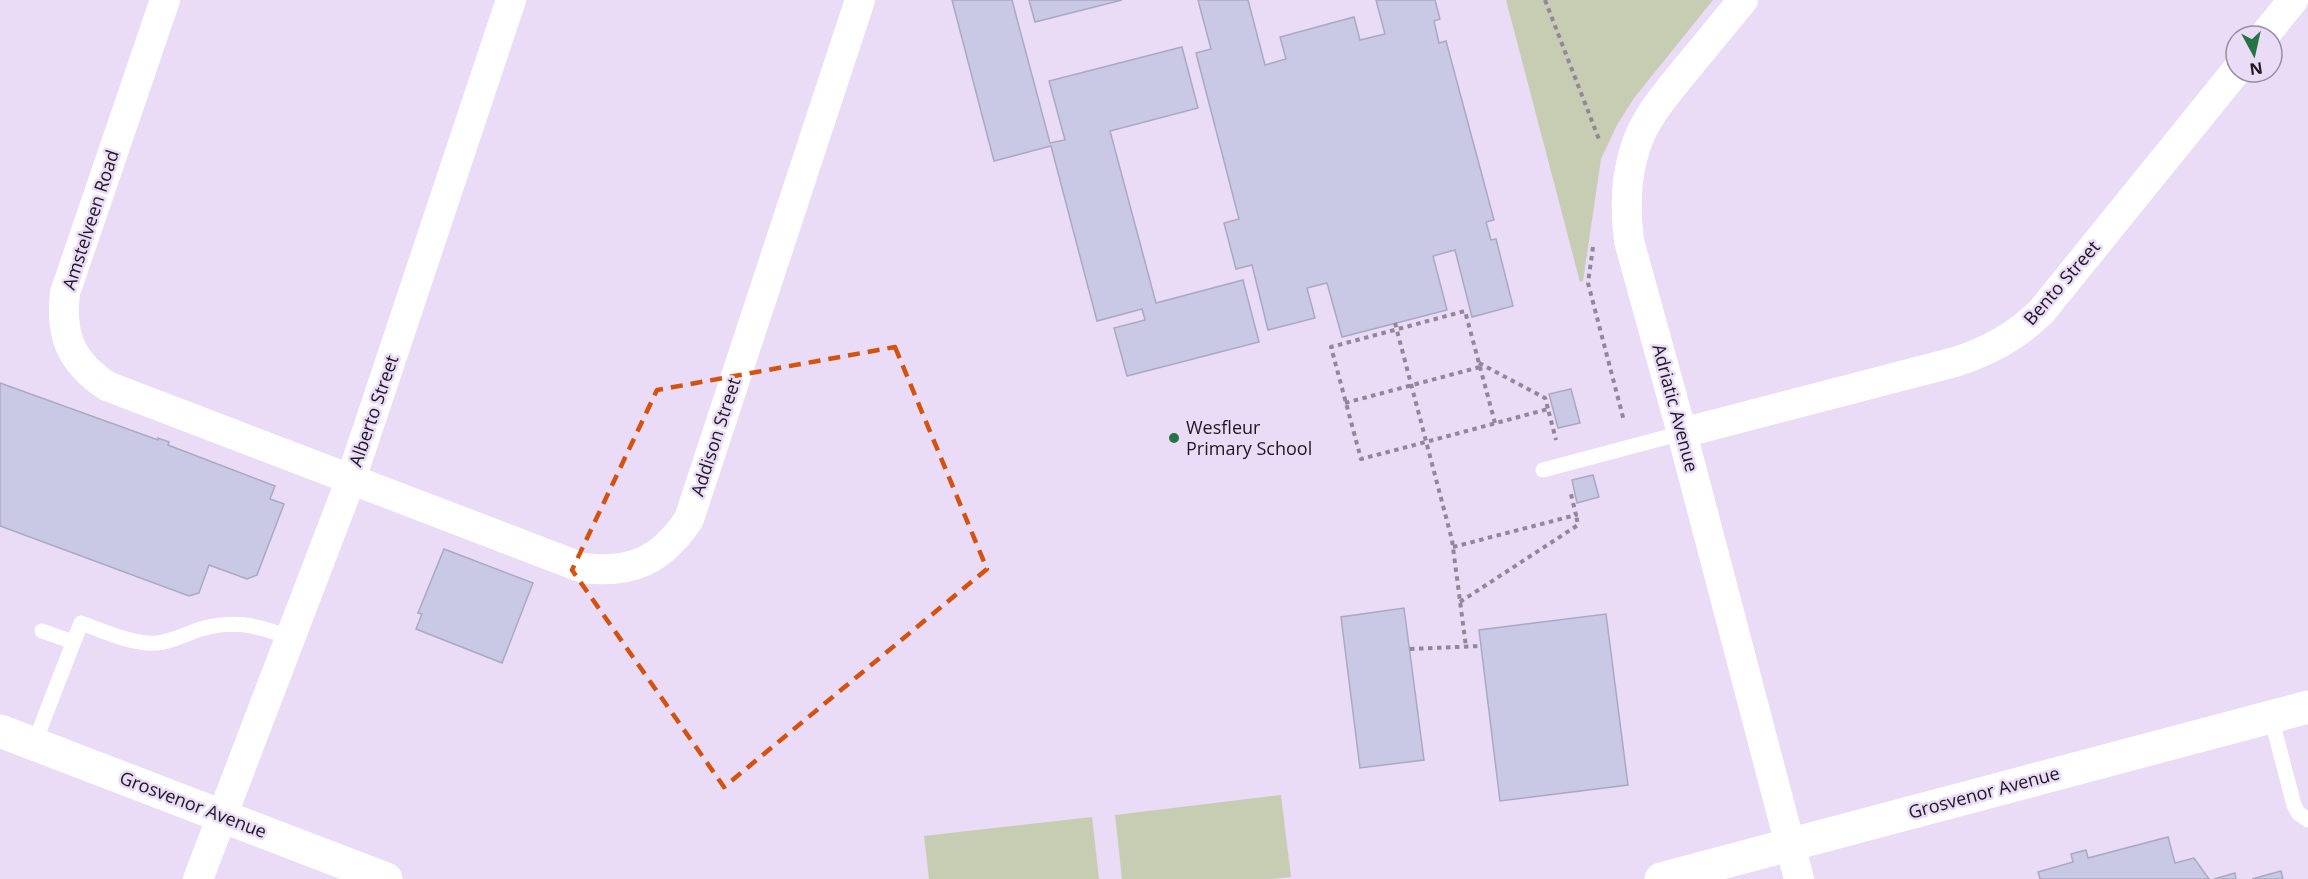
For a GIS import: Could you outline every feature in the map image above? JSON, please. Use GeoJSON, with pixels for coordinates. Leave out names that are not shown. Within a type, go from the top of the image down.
{"type":"FeatureCollection","features":[{"type":"Feature","properties":{"kind":"street","name":"Amstelveen Road"},"geometry":{"type":"LineString","coordinates":[[165,0],[65,293],[63,313],[65,332],[81,364],[107,386],[351,479]]}},
{"type":"Feature","properties":{"kind":"street","name":"Alberto Street"},"geometry":{"type":"LineString","coordinates":[[198,879],[351,479],[511,0]]}},
{"type":"Feature","properties":{"kind":"street","name":"Addison Street"},"geometry":{"type":"LineString","coordinates":[[351,479],[583,568],[603,571],[624,569],[662,552],[677,537],[689,519],[860,0]]}},
{"type":"Feature","properties":{"kind":"street","name":"Adriatic Avenue"},"geometry":{"type":"LineString","coordinates":[[1743,0],[1658,104],[1645,125],[1635,148],[1629,173],[1625,211],[1629,241],[1800,879]]}},
{"type":"Feature","properties":{"kind":"street"},"geometry":{"type":"LineString","coordinates":[[2274,24],[2293,0]]}},
{"type":"Feature","properties":{"kind":"street","name":"Bento Street"},"geometry":{"type":"LineString","coordinates":[[1682,433],[1955,362],[2002,344],[2041,312],[2225,84]]}},
{"type":"Feature","properties":{"kind":"street","name":"Grosvenor Avenue"},"geometry":{"type":"LineString","coordinates":[[1661,879],[2308,707]]}},
{"type":"Feature","properties":{"kind":"street","name":"Grosvenor Avenue"},"geometry":{"type":"LineString","coordinates":[[0,731],[386,879]]}},
{"type":"Feature","properties":{"kind":"lane"},"geometry":{"type":"LineString","coordinates":[[1543,470],[1682,433]]}},
{"type":"Feature","properties":{"kind":"lane"},"geometry":{"type":"LineString","coordinates":[[34,744],[81,623],[129,640],[157,643],[204,629],[235,624],[257,625],[292,638]]}},
{"type":"Feature","properties":{"kind":"lane"},"geometry":{"type":"LineString","coordinates":[[42,632],[73,642]]}},
{"type":"Feature","properties":{"kind":"lane"},"geometry":{"type":"LineString","coordinates":[[2271,717],[2294,805],[2298,813],[2308,820]]}},
{"type":"Feature","properties":{"kind":"path"},"geometry":{"type":"LineString","coordinates":[[1545,0],[1608,158],[1629,173]]}},
{"type":"Feature","properties":{"kind":"path"},"geometry":{"type":"LineString","coordinates":[[1595,237],[1588,283],[1630,447]]}},
{"type":"Feature","properties":{"kind":"path"},"geometry":{"type":"LineString","coordinates":[[1495,423],[1465,311],[1331,347],[1360,459],[1548,409]]}},
{"type":"Feature","properties":{"kind":"path"},"geometry":{"type":"LineString","coordinates":[[1395,323],[1453,547],[1466,647]]}},
{"type":"Feature","properties":{"kind":"path"},"geometry":{"type":"LineString","coordinates":[[1345,403],[1479,365],[1545,398],[1578,525],[1460,602]]}},
{"type":"Feature","properties":{"kind":"path"},"geometry":{"type":"LineString","coordinates":[[1453,547],[1576,515]]}},
{"type":"Feature","properties":{"kind":"path"},"geometry":{"type":"LineString","coordinates":[[1410,649],[1480,646]]}},
{"type":"Feature","properties":{"kind":"highlighted area"},"geometry":{"type":"Polygon","coordinates":[[[895,347],[987,569],[724,787],[572,570],[657,390],[895,347]]]}},
{"type":"Feature","properties":{"kind":"green space"},"geometry":{"type":"Polygon","coordinates":[[[1506,0],[1713,0],[1634,98],[1617,125],[1601,159],[1583,281],[1580,282],[1506,0]]]}},
{"type":"Feature","properties":{"kind":"green space"},"geometry":{"type":"Polygon","coordinates":[[[1281,795],[1291,877],[1122,879],[1115,815],[1281,795]]]}},
{"type":"Feature","properties":{"kind":"green space"},"geometry":{"type":"Polygon","coordinates":[[[1092,817],[1099,879],[929,879],[924,836],[1092,817]]]}},
{"type":"Feature","properties":{"kind":"building"},"geometry":{"type":"Polygon","coordinates":[[[952,0],[1012,0],[1050,143],[1065,140],[1049,81],[1182,47],[1198,108],[1110,131],[1156,303],[1243,280],[1259,342],[1127,376],[1114,328],[1145,320],[1142,309],[1097,321],[1051,146],[994,161],[952,0]]]}},
{"type":"Feature","properties":{"kind":"building"},"geometry":{"type":"Polygon","coordinates":[[[1029,0],[1122,0],[1035,22],[1029,0]]]}},
{"type":"Feature","properties":{"kind":"building"},"geometry":{"type":"Polygon","coordinates":[[[1198,0],[1248,0],[1265,65],[1286,59],[1280,37],[1354,17],[1360,40],[1385,34],[1376,0],[1435,0],[1440,19],[1434,21],[1439,43],[1446,41],[1494,220],[1486,222],[1491,240],[1496,239],[1513,306],[1472,317],[1455,250],[1433,256],[1447,310],[1342,337],[1327,283],[1307,288],[1315,318],[1268,330],[1252,265],[1236,269],[1224,223],[1239,219],[1196,53],[1211,49],[1198,0]]]}},
{"type":"Feature","properties":{"kind":"building"},"geometry":{"type":"Polygon","coordinates":[[[0,383],[169,442],[168,445],[275,486],[270,499],[284,504],[257,575],[247,579],[209,565],[199,593],[189,596],[0,526],[0,383]]]}},
{"type":"Feature","properties":{"kind":"building"},"geometry":{"type":"Polygon","coordinates":[[[1571,389],[1580,423],[1558,428],[1549,394],[1571,389]]]}},
{"type":"Feature","properties":{"kind":"building"},"geometry":{"type":"Polygon","coordinates":[[[1593,475],[1599,497],[1577,503],[1572,480],[1593,475]]]}},
{"type":"Feature","properties":{"kind":"building"},"geometry":{"type":"Polygon","coordinates":[[[444,549],[533,583],[502,663],[416,629],[422,614],[418,613],[444,549]]]}},
{"type":"Feature","properties":{"kind":"building"},"geometry":{"type":"Polygon","coordinates":[[[1404,608],[1424,760],[1360,768],[1341,617],[1404,608]]]}},
{"type":"Feature","properties":{"kind":"building"},"geometry":{"type":"Polygon","coordinates":[[[1606,614],[1628,785],[1500,801],[1479,630],[1606,614]]]}},
{"type":"Feature","properties":{"kind":"building"},"geometry":{"type":"Polygon","coordinates":[[[2168,837],[2175,863],[2194,858],[2209,879],[2040,879],[2038,872],[2073,862],[2071,854],[2086,850],[2088,858],[2168,837]]]}},
{"type":"Feature","properties":{"kind":"building"},"geometry":{"type":"Polygon","coordinates":[[[2281,871],[2283,879],[2252,879],[2281,871]]]}},
{"type":"Feature","properties":{"kind":"building"},"geometry":{"type":"Polygon","coordinates":[[[2235,873],[2236,879],[2214,879],[2235,873]]]}},
{"type":"Feature","properties":{"kind":"place","name":"Wesfleur Primary School"},"geometry":{"type":"Point","coordinates":[1174,438]}}]}
